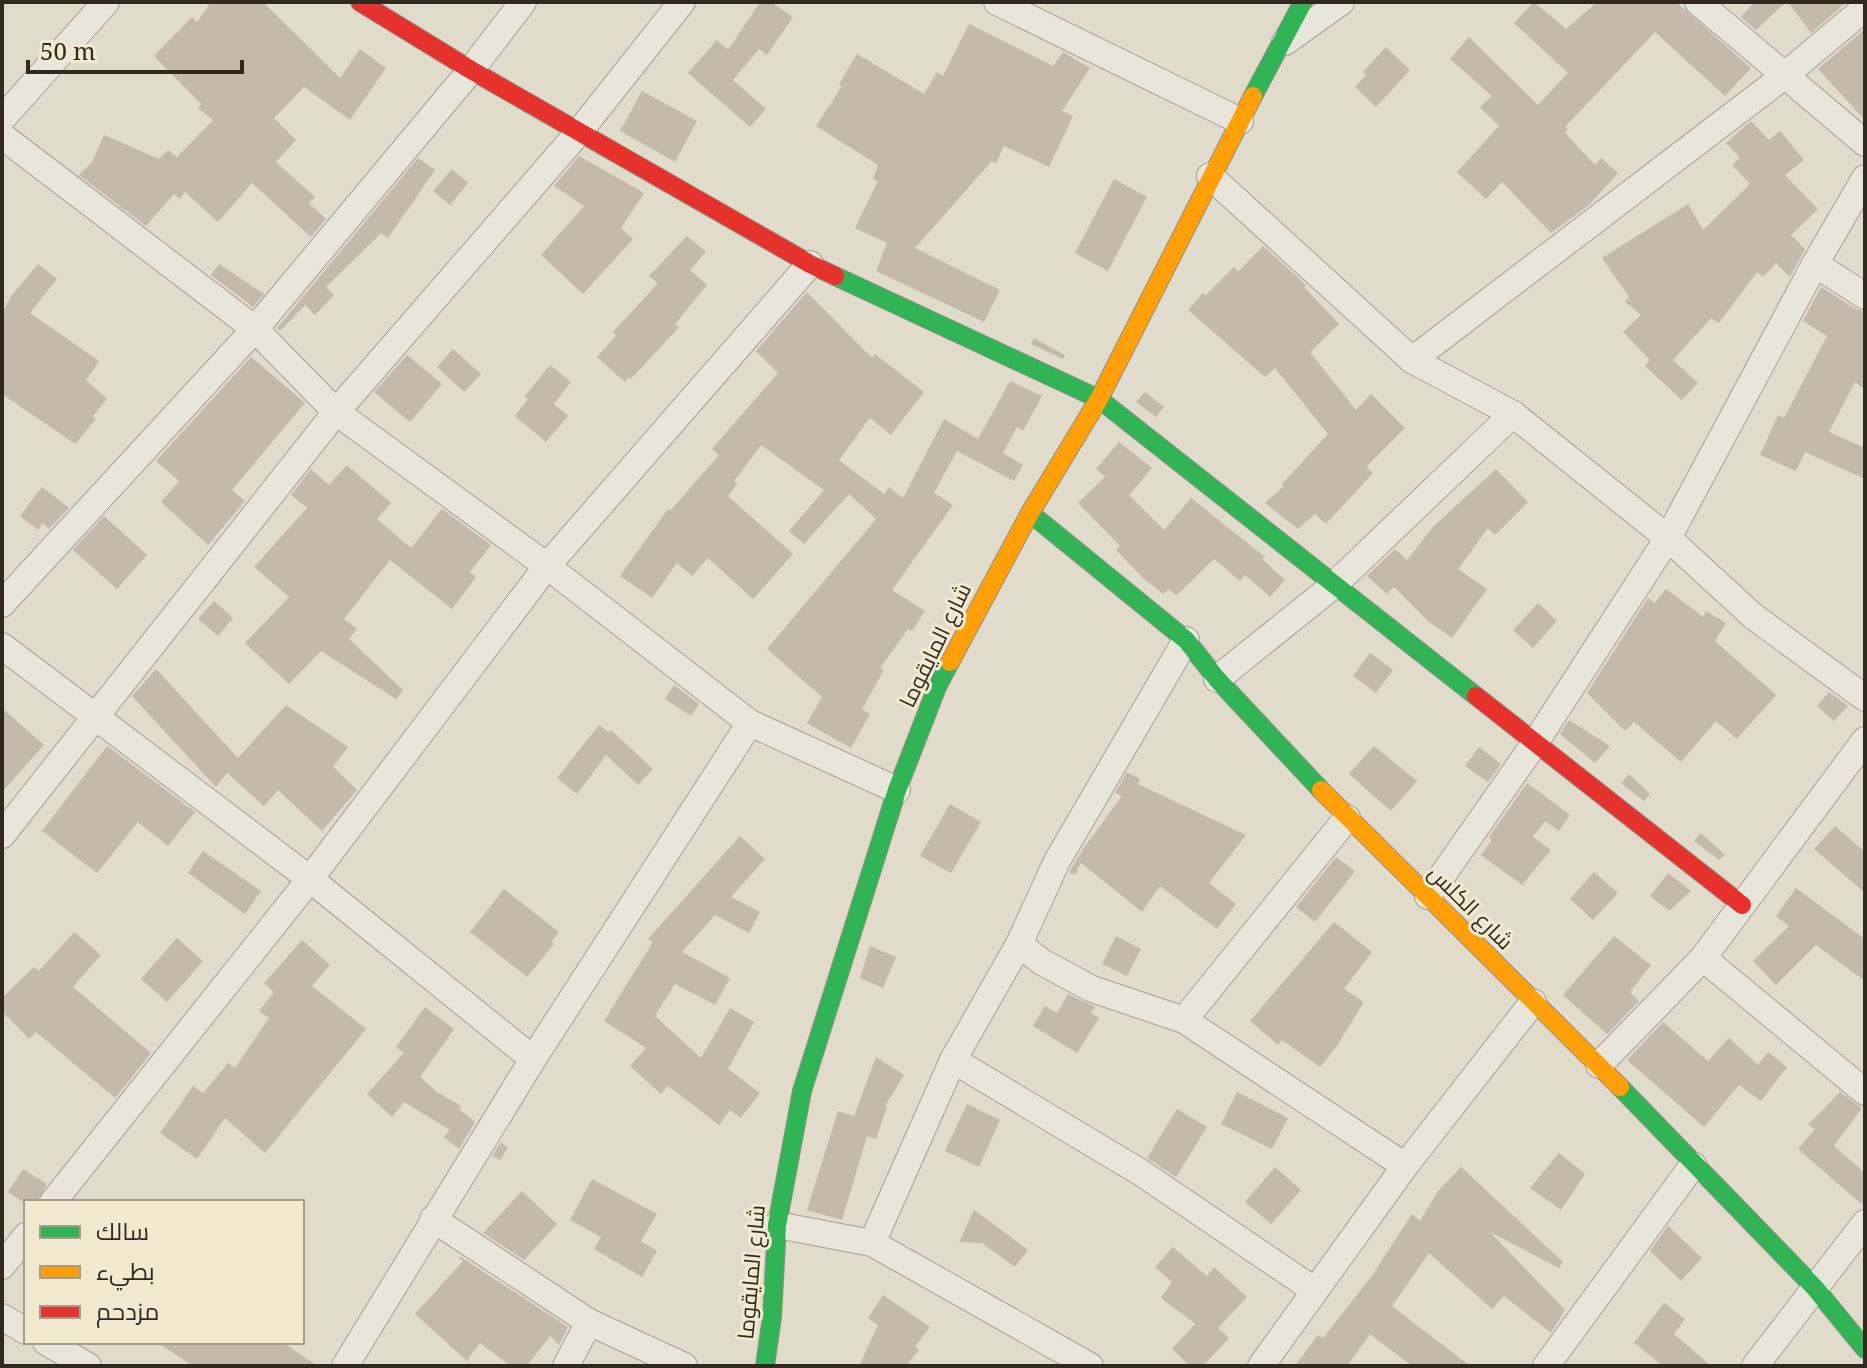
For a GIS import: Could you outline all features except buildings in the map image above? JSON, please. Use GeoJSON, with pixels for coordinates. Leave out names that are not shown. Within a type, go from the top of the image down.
{"type":"FeatureCollection","features":[{"type":"Feature","properties":{"kind":"street"},"geometry":{"type":"LineString","coordinates":[[2,119],[106,2]]}},
{"type":"Feature","properties":{"kind":"street"},"geometry":{"type":"LineString","coordinates":[[360,2],[471,70],[810,264],[1099,399],[1742,905]]}},
{"type":"Feature","properties":{"kind":"street"},"geometry":{"type":"LineString","coordinates":[[2,604],[255,329],[471,70],[523,2]]}},
{"type":"Feature","properties":{"kind":"street"},"geometry":{"type":"LineString","coordinates":[[2,835],[336,412],[579,132],[682,2]]}},
{"type":"Feature","properties":{"kind":"street"},"geometry":{"type":"LineString","coordinates":[[997,2],[1240,121]]}},
{"type":"Feature","properties":{"kind":"street","name":"شارع المايقوما"},"geometry":{"type":"LineString","coordinates":[[765,1366],[772,1317],[777,1225],[802,1091],[897,790],[937,687],[1030,513],[1099,399],[1210,176],[1303,2]]}},
{"type":"Feature","properties":{"kind":"street"},"geometry":{"type":"LineString","coordinates":[[1279,46],[1341,2]]}},
{"type":"Feature","properties":{"kind":"street"},"geometry":{"type":"LineString","coordinates":[[1698,2],[1865,143]]}},
{"type":"Feature","properties":{"kind":"street"},"geometry":{"type":"LineString","coordinates":[[1412,360],[1784,76],[1865,8]]}},
{"type":"Feature","properties":{"kind":"street"},"geometry":{"type":"LineString","coordinates":[[2,136],[255,329],[336,412],[547,566],[750,723],[897,790]]}},
{"type":"Feature","properties":{"kind":"street"},"geometry":{"type":"LineString","coordinates":[[1210,176],[1412,360],[1513,414],[1668,538],[1753,616],[1865,698]]}},
{"type":"Feature","properties":{"kind":"street"},"geometry":{"type":"LineString","coordinates":[[1428,896],[1535,743],[1668,538],[1815,264],[1865,178]]}},
{"type":"Feature","properties":{"kind":"street"},"geometry":{"type":"LineString","coordinates":[[55,1200],[310,879],[547,566],[810,264]]}},
{"type":"Feature","properties":{"kind":"street"},"geometry":{"type":"LineString","coordinates":[[1815,264],[1865,296]]}},
{"type":"Feature","properties":{"kind":"street"},"geometry":{"type":"LineString","coordinates":[[1217,679],[1334,585],[1513,414]]}},
{"type":"Feature","properties":{"kind":"street","name":"شارع الكلس"},"geometry":{"type":"LineString","coordinates":[[1030,513],[1186,640],[1217,679],[1347,818],[1599,1065],[1815,1288],[1865,1349]]}},
{"type":"Feature","properties":{"kind":"street"},"geometry":{"type":"LineString","coordinates":[[872,1243],[953,1060],[1019,944],[1057,861],[1186,640]]}},
{"type":"Feature","properties":{"kind":"street"},"geometry":{"type":"LineString","coordinates":[[2,646],[310,879],[533,1059]]}},
{"type":"Feature","properties":{"kind":"street"},"geometry":{"type":"LineString","coordinates":[[345,1366],[533,1059],[750,723]]}},
{"type":"Feature","properties":{"kind":"street"},"geometry":{"type":"LineString","coordinates":[[1599,1065],[1703,958],[1865,740]]}},
{"type":"Feature","properties":{"kind":"street"},"geometry":{"type":"LineString","coordinates":[[1184,1020],[1347,818]]}},
{"type":"Feature","properties":{"kind":"street"},"geometry":{"type":"LineString","coordinates":[[1019,944],[1042,962],[1092,989],[1184,1020],[1405,1166]]}},
{"type":"Feature","properties":{"kind":"street"},"geometry":{"type":"LineString","coordinates":[[1703,958],[1865,1092]]}},
{"type":"Feature","properties":{"kind":"street"},"geometry":{"type":"LineString","coordinates":[[1261,1366],[1405,1166],[1533,1002]]}},
{"type":"Feature","properties":{"kind":"street"},"geometry":{"type":"LineString","coordinates":[[953,1060],[1140,1172],[1314,1290]]}},
{"type":"Feature","properties":{"kind":"street"},"geometry":{"type":"LineString","coordinates":[[1546,1366],[1693,1165]]}},
{"type":"Feature","properties":{"kind":"street"},"geometry":{"type":"LineString","coordinates":[[433,1219],[589,1322],[684,1366]]}},
{"type":"Feature","properties":{"kind":"street"},"geometry":{"type":"LineString","coordinates":[[1755,1366],[1865,1223]]}},
{"type":"Feature","properties":{"kind":"street"},"geometry":{"type":"LineString","coordinates":[[777,1225],[872,1243],[1090,1366]]}},
{"type":"Feature","properties":{"kind":"street"},"geometry":{"type":"LineString","coordinates":[[2,1266],[24,1238]]}},
{"type":"Feature","properties":{"kind":"street"},"geometry":{"type":"LineString","coordinates":[[2,1317],[24,1330]]}},
{"type":"Feature","properties":{"kind":"street"},"geometry":{"type":"LineString","coordinates":[[566,1366],[589,1322]]}},
{"type":"Feature","properties":{"kind":"street"},"geometry":{"type":"LineString","coordinates":[[50,1344],[88,1366]]}},
{"type":"Feature","properties":{"kind":"traffic: fast"},"geometry":{"type":"LineString","coordinates":[[1253,96],[1303,2]]}},
{"type":"Feature","properties":{"kind":"traffic: fast"},"geometry":{"type":"LineString","coordinates":[[835,276],[1099,399],[1476,696]]}},
{"type":"Feature","properties":{"kind":"traffic: fast"},"geometry":{"type":"LineString","coordinates":[[1030,513],[1186,640],[1217,679],[1321,790]]}},
{"type":"Feature","properties":{"kind":"traffic: fast"},"geometry":{"type":"LineString","coordinates":[[765,1366],[772,1317],[777,1225],[802,1091],[897,790],[937,687],[950,662]]}},
{"type":"Feature","properties":{"kind":"traffic: fast"},"geometry":{"type":"LineString","coordinates":[[1620,1087],[1815,1288],[1865,1349]]}},
{"type":"Feature","properties":{"kind":"traffic: slow"},"geometry":{"type":"LineString","coordinates":[[950,662],[1030,513],[1099,399],[1253,96]]}},
{"type":"Feature","properties":{"kind":"traffic: slow"},"geometry":{"type":"LineString","coordinates":[[1321,790],[1620,1087]]}},
{"type":"Feature","properties":{"kind":"traffic: jam"},"geometry":{"type":"LineString","coordinates":[[360,2],[471,70],[835,276]]}},
{"type":"Feature","properties":{"kind":"traffic: jam"},"geometry":{"type":"LineString","coordinates":[[1476,696],[1742,905]]}}]}
